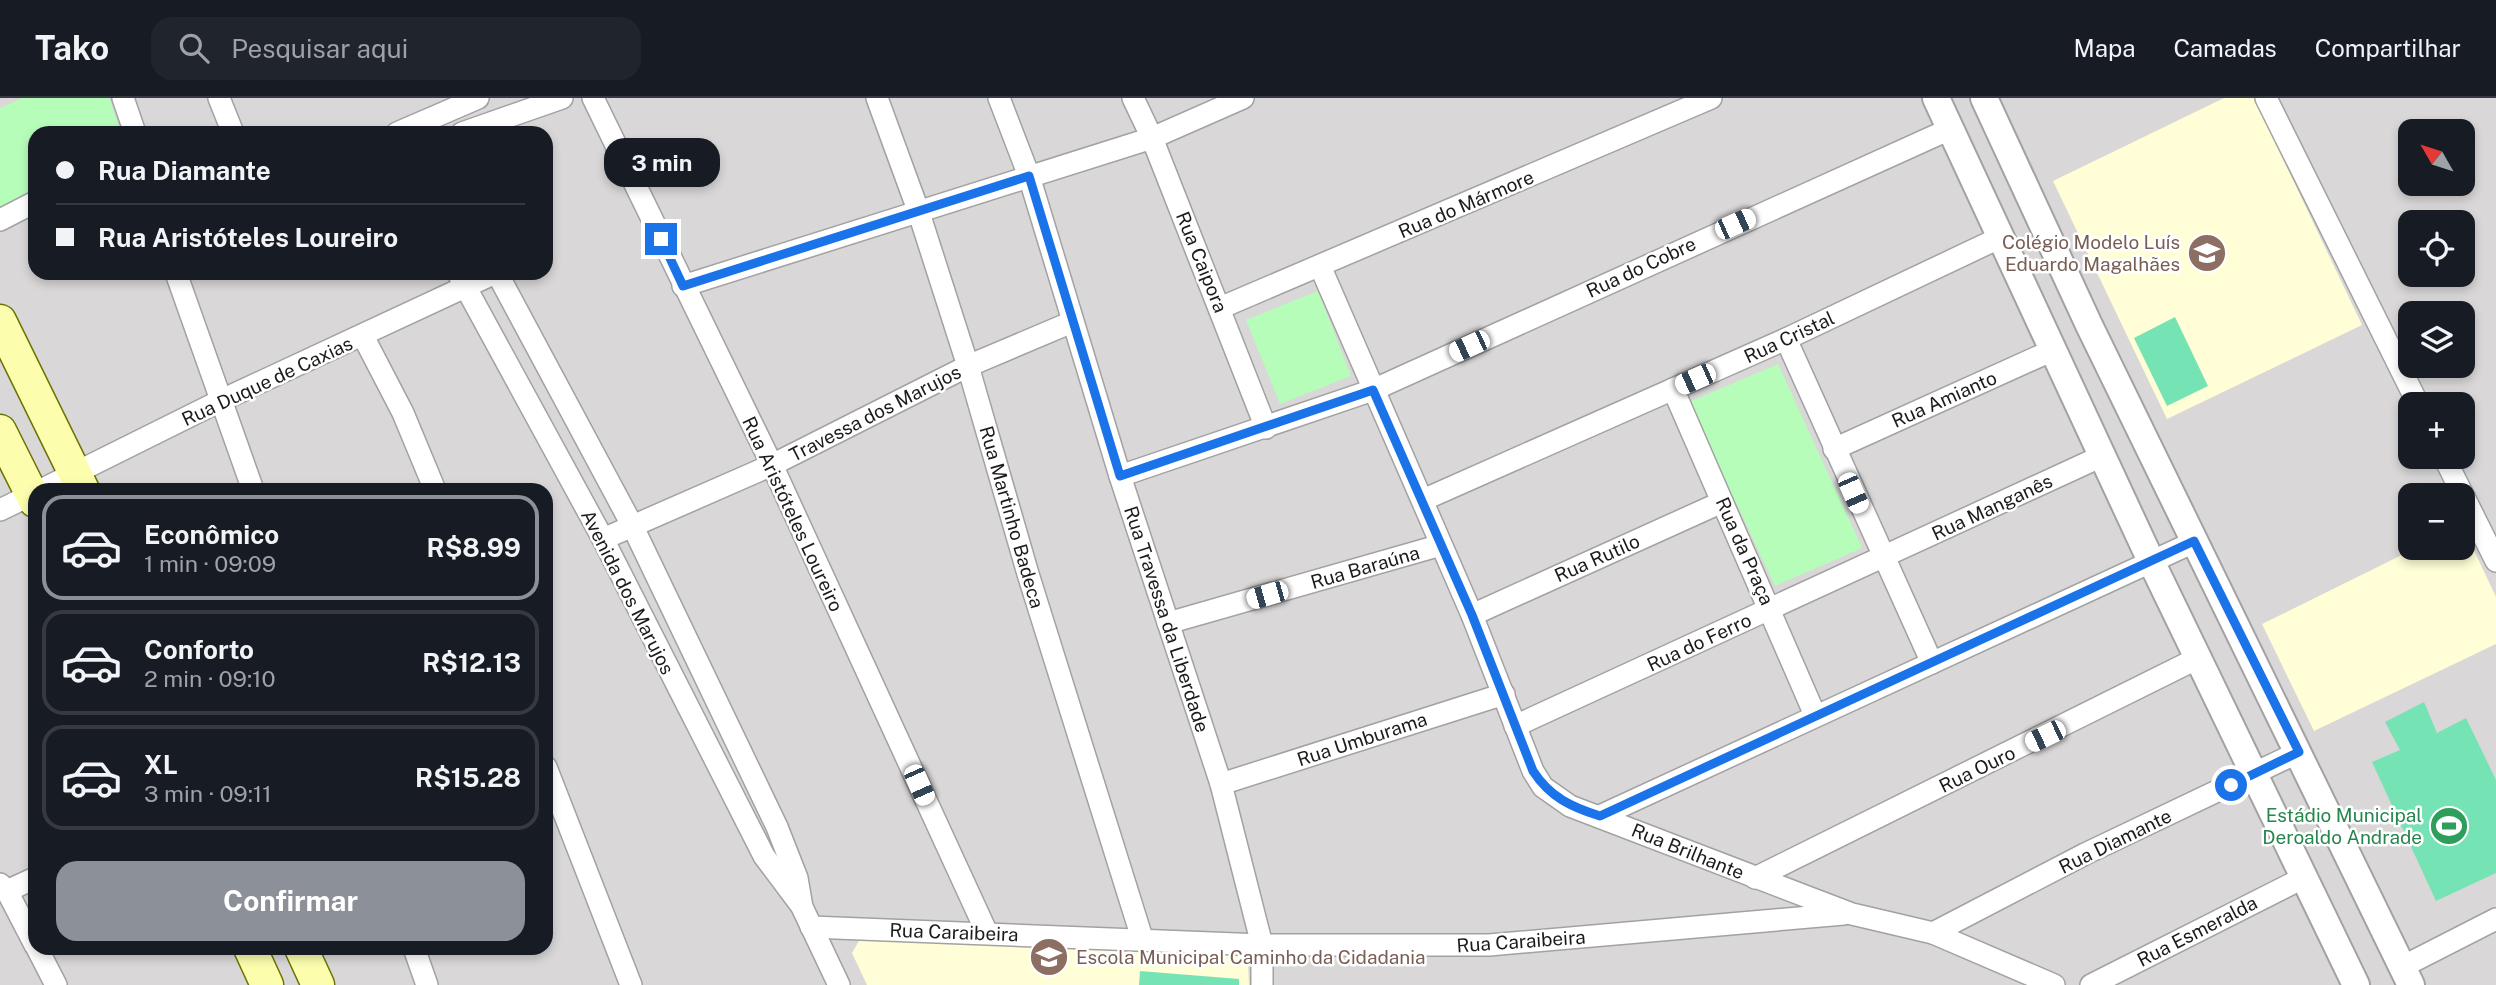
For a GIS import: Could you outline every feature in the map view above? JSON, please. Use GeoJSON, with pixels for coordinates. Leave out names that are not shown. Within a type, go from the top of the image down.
{"type":"FeatureCollection","features":[{"type":"Feature","properties":{"kind":"main road"},"geometry":{"type":"LineString","coordinates":[[0,321],[79,482]]}},
{"type":"Feature","properties":{"kind":"main road"},"geometry":{"type":"LineString","coordinates":[[0,431],[30,483]]}},
{"type":"Feature","properties":{"kind":"main road"},"geometry":{"type":"LineString","coordinates":[[253,955],[267,985]]}},
{"type":"Feature","properties":{"kind":"main road"},"geometry":{"type":"LineString","coordinates":[[304,955],[318,985]]}},
{"type":"Feature","properties":{"kind":"street"},"geometry":{"type":"LineString","coordinates":[[124,98],[133,126]]}},
{"type":"Feature","properties":{"kind":"street"},"geometry":{"type":"LineString","coordinates":[[219,98],[230,126]]}},
{"type":"Feature","properties":{"kind":"street"},"geometry":{"type":"LineString","coordinates":[[475,126],[503,107],[562,98]]}},
{"type":"Feature","properties":{"kind":"street","name":"Rua Aristóteles Loureiro"},"geometry":{"type":"LineString","coordinates":[[593,98],[772,465],[986,933]]}},
{"type":"Feature","properties":{"kind":"street","name":"Rua Martinho Badeca"},"geometry":{"type":"LineString","coordinates":[[877,98],[918,210],[968,366],[1028,574],[1142,938]]}},
{"type":"Feature","properties":{"kind":"street","name":"Rua Travessa da Liberdade"},"geometry":{"type":"LineString","coordinates":[[999,98],[1029,176],[1120,476],[1221,784],[1262,945],[1262,985]]}},
{"type":"Feature","properties":{"kind":"street","name":"Rua Caipora"},"geometry":{"type":"LineString","coordinates":[[1133,98],[1152,138],[1266,428]]}},
{"type":"Feature","properties":{"kind":"street"},"geometry":{"type":"LineString","coordinates":[[683,286],[1152,138],[1243,98]]}},
{"type":"Feature","properties":{"kind":"street","name":"Rua do Mármore"},"geometry":{"type":"LineString","coordinates":[[1220,307],[1711,98]]}},
{"type":"Feature","properties":{"kind":"street"},"geometry":{"type":"LineString","coordinates":[[1936,98],[2151,561],[2356,985]]}},
{"type":"Feature","properties":{"kind":"street"},"geometry":{"type":"LineString","coordinates":[[1984,98],[2194,541],[2407,976],[2496,919]]}},
{"type":"Feature","properties":{"kind":"street"},"geometry":{"type":"LineString","coordinates":[[2266,98],[2412,392]]}},
{"type":"Feature","properties":{"kind":"street"},"geometry":{"type":"LineString","coordinates":[[429,126],[470,100]]}},
{"type":"Feature","properties":{"kind":"street"},"geometry":{"type":"LineString","coordinates":[[469,126],[470,100]]}},
{"type":"Feature","properties":{"kind":"street","name":"Rua do Cobre"},"geometry":{"type":"LineString","coordinates":[[1120,476],[1373,390],[1950,128]]}},
{"type":"Feature","properties":{"kind":"street"},"geometry":{"type":"LineString","coordinates":[[0,220],[28,206]]}},
{"type":"Feature","properties":{"kind":"street","name":"Rua Cristal"},"geometry":{"type":"LineString","coordinates":[[1423,500],[1786,339],[1999,237]]}},
{"type":"Feature","properties":{"kind":"street","name":"Rua Brilhante"},"geometry":{"type":"LineString","coordinates":[[1320,266],[1423,500],[1515,726],[1543,787],[1570,806],[1755,878],[1852,914],[1933,933],[2054,985]]}},
{"type":"Feature","properties":{"kind":"street"},"geometry":{"type":"LineString","coordinates":[[179,280],[251,483]]}},
{"type":"Feature","properties":{"kind":"street","name":"Rua Duque de Caxias"},"geometry":{"type":"LineString","coordinates":[[79,482],[222,400],[363,336],[461,280]]}},
{"type":"Feature","properties":{"kind":"street","name":"Avenida dos Marujos"},"geometry":{"type":"LineString","coordinates":[[461,280],[603,539],[758,845],[777,878],[802,907]]}},
{"type":"Feature","properties":{"kind":"street","name":"Avenida dos Marujos"},"geometry":{"type":"LineString","coordinates":[[500,280],[632,526],[777,827],[797,878],[802,907],[839,985]]}},
{"type":"Feature","properties":{"kind":"street","name":"Travessa dos Marujos"},"geometry":{"type":"LineString","coordinates":[[603,539],[772,465],[968,366],[1072,322]]}},
{"type":"Feature","properties":{"kind":"street"},"geometry":{"type":"LineString","coordinates":[[363,336],[403,413],[432,483]]}},
{"type":"Feature","properties":{"kind":"street"},"geometry":{"type":"LineString","coordinates":[[1786,339],[1882,558],[1932,663]]}},
{"type":"Feature","properties":{"kind":"street","name":"Rua Amianto"},"geometry":{"type":"LineString","coordinates":[[1834,449],[2053,350]]}},
{"type":"Feature","properties":{"kind":"street","name":"Rua da Praça"},"geometry":{"type":"LineString","coordinates":[[1673,389],[1815,715]]}},
{"type":"Feature","properties":{"kind":"street","name":"Rua Manganês"},"geometry":{"type":"LineString","coordinates":[[1882,558],[2102,456]]}},
{"type":"Feature","properties":{"kind":"street"},"geometry":{"type":"LineString","coordinates":[[2450,469],[2496,561]]}},
{"type":"Feature","properties":{"kind":"street","name":"Rua Duque de Caxias"},"geometry":{"type":"LineString","coordinates":[[0,510],[28,498]]}},
{"type":"Feature","properties":{"kind":"street","name":"Rua Rutilo"},"geometry":{"type":"LineString","coordinates":[[1472,615],[1722,502]]}},
{"type":"Feature","properties":{"kind":"street"},"geometry":{"type":"LineString","coordinates":[[1600,816],[2194,541]]}},
{"type":"Feature","properties":{"kind":"street","name":"Rua Baraúna"},"geometry":{"type":"LineString","coordinates":[[1168,623],[1441,545]]}},
{"type":"Feature","properties":{"kind":"street","name":"Rua do Ferro"},"geometry":{"type":"LineString","coordinates":[[1515,726],[1882,558]]}},
{"type":"Feature","properties":{"kind":"street","name":"Rua Ouro"},"geometry":{"type":"LineString","coordinates":[[1755,878],[2198,658]]}},
{"type":"Feature","properties":{"kind":"street","name":"Rua Umburama"},"geometry":{"type":"LineString","coordinates":[[1221,784],[1504,694]]}},
{"type":"Feature","properties":{"kind":"street","name":"Rua Diamante"},"geometry":{"type":"LineString","coordinates":[[1933,933],[2085,854],[2299,752]]}},
{"type":"Feature","properties":{"kind":"street"},"geometry":{"type":"LineString","coordinates":[[553,785],[631,985]]}},
{"type":"Feature","properties":{"kind":"street","name":"Rua Esmeralda"},"geometry":{"type":"LineString","coordinates":[[2091,985],[2302,878]]}},
{"type":"Feature","properties":{"kind":"street"},"geometry":{"type":"LineString","coordinates":[[28,880],[4,887],[28,932]]}},
{"type":"Feature","properties":{"kind":"street","name":"Rua Caraibeira"},"geometry":{"type":"LineString","coordinates":[[811,927],[1142,938],[1262,945],[1489,945],[1852,914]]}},
{"type":"Feature","properties":{"kind":"street"},"geometry":{"type":"LineString","coordinates":[[40,955],[56,985]]}},
{"type":"Feature","properties":{"kind":"street"},"geometry":{"type":"LineString","coordinates":[[417,955],[428,985]]}},
{"type":"Feature","properties":{"kind":"shaded area"},"geometry":{"type":"Polygon","coordinates":[[[0,98],[2496,98],[2496,985],[0,985],[0,98]]]}},
{"type":"Feature","properties":{"kind":"shaded area","name":"Colégio Modelo Luís Eduardo Magalhães"},"geometry":{"type":"Polygon","coordinates":[[[2224,98],[2254,98],[2362,325],[2167,419],[2053,181],[2224,98]]]}},
{"type":"Feature","properties":{"kind":"shaded area"},"geometry":{"type":"Polygon","coordinates":[[[2475,553],[2496,597],[2496,644],[2314,731],[2262,624],[2398,557],[2398,560],[2475,560],[2475,553]]]}},
{"type":"Feature","properties":{"kind":"shaded area","name":"Escola Municipal Caminho da Cidadania"},"geometry":{"type":"Polygon","coordinates":[[[860,939],[1239,952],[1248,962],[1249,985],[867,985],[852,953],[860,939]]]}},
{"type":"Feature","properties":{"kind":"green space"},"geometry":{"type":"Polygon","coordinates":[[[22,98],[109,98],[119,126],[28,126],[28,195],[0,209],[0,108],[22,98]]]}},
{"type":"Feature","properties":{"kind":"green space"},"geometry":{"type":"Polygon","coordinates":[[[1318,291],[1351,376],[1280,404],[1246,320],[1318,291]]]}},
{"type":"Feature","properties":{"kind":"green space"},"geometry":{"type":"Polygon","coordinates":[[[2175,317],[2208,386],[2167,406],[2134,338],[2175,317]]]}},
{"type":"Feature","properties":{"kind":"green space"},"geometry":{"type":"Polygon","coordinates":[[[1778,364],[1862,548],[1775,586],[1689,402],[1778,364]]]}},
{"type":"Feature","properties":{"kind":"green space","name":"Estádio Municipal Deroaldo Andrade"},"geometry":{"type":"Polygon","coordinates":[[[2424,702],[2437,733],[2466,718],[2496,780],[2496,873],[2436,901],[2372,762],[2400,750],[2385,722],[2424,702]]]}},
{"type":"Feature","properties":{"kind":"green space"},"geometry":{"type":"Polygon","coordinates":[[[1140,971],[1239,979],[1239,985],[1139,985],[1140,971]]]}},
{"type":"Feature","properties":{"kind":"place","name":"Colégio Modelo Luís Eduardo Magalhães"},"geometry":{"type":"Point","coordinates":[2207,253]}},
{"type":"Feature","properties":{"kind":"place","name":"Estádio Municipal Deroaldo Andrade"},"geometry":{"type":"Point","coordinates":[2449,826]}},
{"type":"Feature","properties":{"kind":"place","name":"Escola Municipal Caminho da Cidadania"},"geometry":{"type":"Point","coordinates":[1049,957]}},
{"type":"Feature","properties":{"kind":"route"},"geometry":{"type":"LineString","coordinates":[[661,239],[683,286],[1029,176],[1120,476],[1373,390],[1472,615],[1533,771],[1543,787],[1570,806],[1600,816],[2194,541],[2299,752],[2231,785]]}}]}
